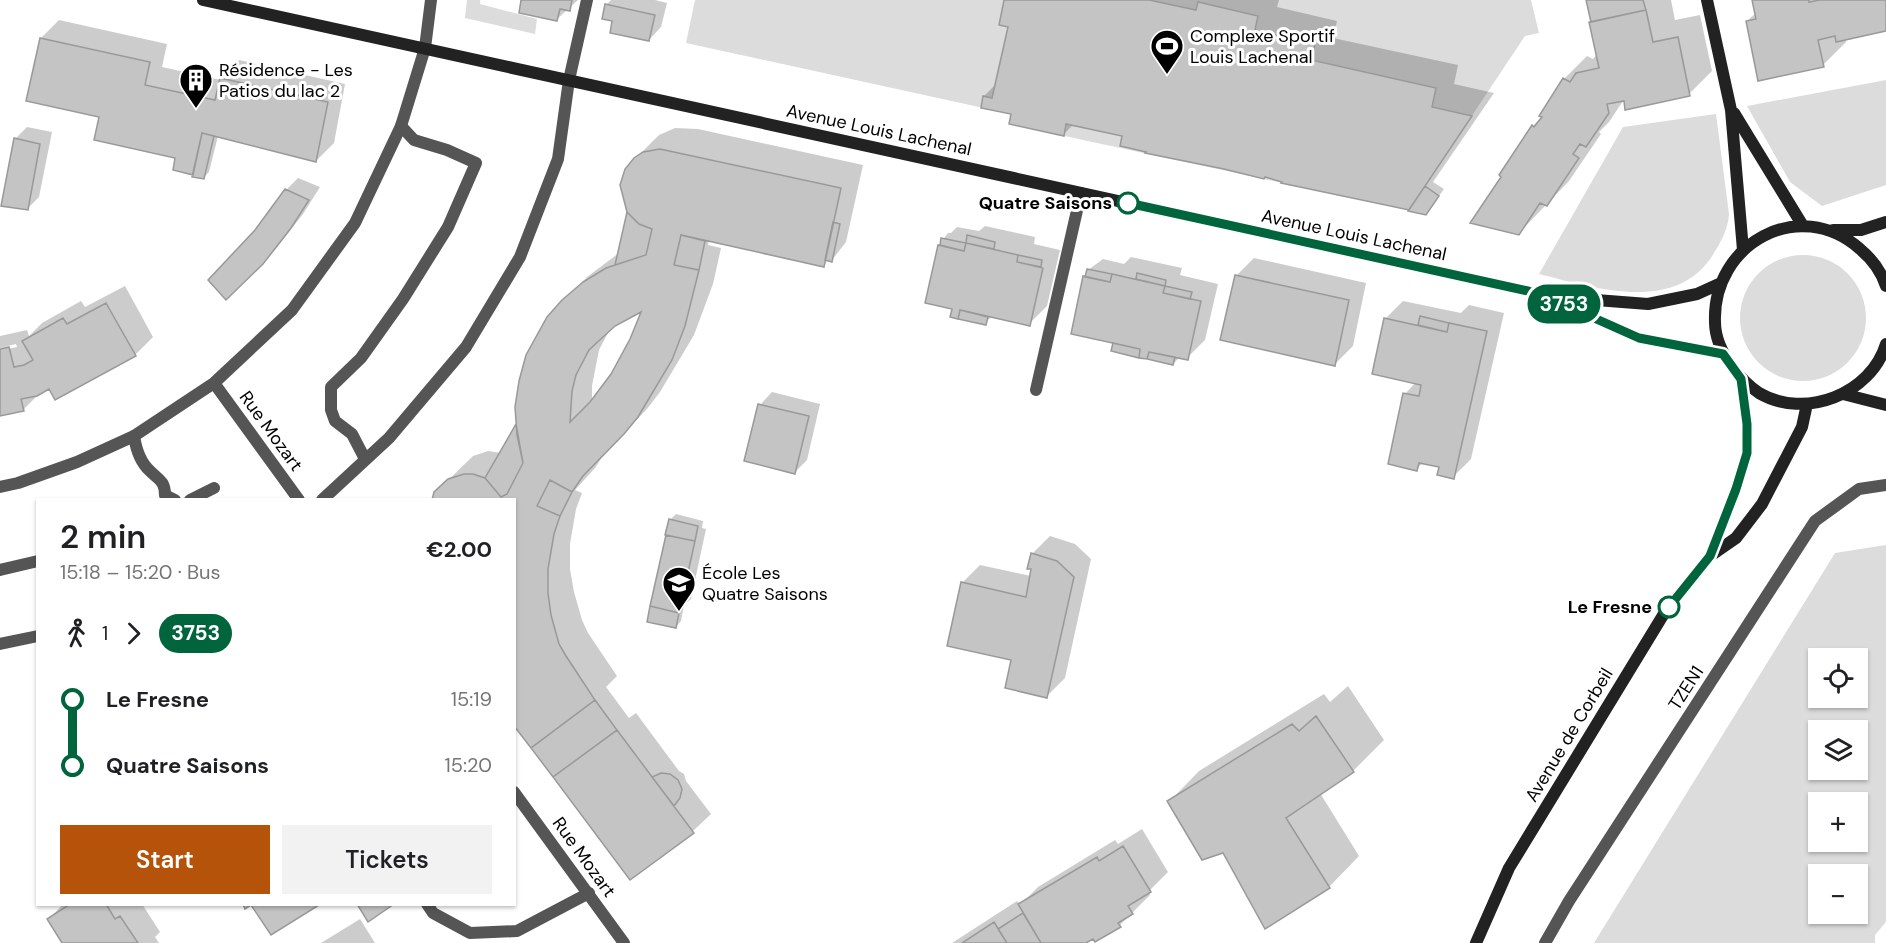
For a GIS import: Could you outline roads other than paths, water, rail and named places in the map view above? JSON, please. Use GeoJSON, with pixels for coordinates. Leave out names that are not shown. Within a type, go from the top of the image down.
{"type":"FeatureCollection","features":[{"type":"Feature","properties":{"kind":"street","name":"Avenue Louis Lachenal"},"geometry":{"type":"LineString","coordinates":[[203,0],[1547,297],[1648,304],[1697,294],[1719,284]]}},
{"type":"Feature","properties":{"kind":"street"},"geometry":{"type":"LineString","coordinates":[[0,487],[77,462],[134,436],[214,383],[292,310],[355,223],[401,126],[425,48],[431,0]]}},
{"type":"Feature","properties":{"kind":"street"},"geometry":{"type":"LineString","coordinates":[[324,498],[388,438],[466,347],[520,257],[558,159],[569,80],[587,0]]}},
{"type":"Feature","properties":{"kind":"street"},"geometry":{"type":"LineString","coordinates":[[1707,0],[1731,110],[1743,249]]}},
{"type":"Feature","properties":{"kind":"street"},"geometry":{"type":"LineString","coordinates":[[1731,110],[1803,226]]}},
{"type":"Feature","properties":{"kind":"street"},"geometry":{"type":"LineString","coordinates":[[365,459],[352,434],[334,421],[331,387],[361,358],[402,299],[447,227],[476,163],[455,153],[414,140],[401,126]]}},
{"type":"Feature","properties":{"kind":"street"},"geometry":{"type":"LineString","coordinates":[[1036,390],[1081,193]]}},
{"type":"Feature","properties":{"kind":"street"},"geometry":{"type":"LineString","coordinates":[[1886,222],[1861,230],[1826,230],[1803,226],[1781,229],[1761,237],[1743,249],[1729,266],[1719,284],[1715,305],[1715,326],[1723,354],[1741,379],[1760,393],[1783,402],[1807,404],[1826,401],[1843,394],[1860,383],[1874,367],[1886,344]]}},
{"type":"Feature","properties":{"kind":"street"},"geometry":{"type":"LineString","coordinates":[[1826,230],[1851,241],[1872,259],[1886,286]]}},
{"type":"Feature","properties":{"kind":"street","name":"Avenue Louis Lachenal"},"geometry":{"type":"LineString","coordinates":[[1547,297],[1639,338],[1723,354]]}},
{"type":"Feature","properties":{"kind":"street","name":"Avenue de Corbeil"},"geometry":{"type":"LineString","coordinates":[[1710,556],[1736,489],[1747,453],[1747,424],[1741,379]]}},
{"type":"Feature","properties":{"kind":"street","name":"Rue Mozart"},"geometry":{"type":"LineString","coordinates":[[214,383],[298,498]]}},
{"type":"Feature","properties":{"kind":"street"},"geometry":{"type":"LineString","coordinates":[[1843,394],[1886,405]]}},
{"type":"Feature","properties":{"kind":"street","name":"Avenue de Corbeil"},"geometry":{"type":"LineString","coordinates":[[1476,943],[1515,858],[1665,612],[1710,556],[1736,538],[1762,504],[1802,427],[1807,404]]}},
{"type":"Feature","properties":{"kind":"street"},"geometry":{"type":"LineString","coordinates":[[134,436],[137,453],[149,471],[160,478],[165,486],[165,495],[171,498]]}},
{"type":"Feature","properties":{"kind":"street","name":"TZEN1"},"geometry":{"type":"LineString","coordinates":[[1545,943],[1569,901],[1815,521],[1860,489],[1886,485]]}},
{"type":"Feature","properties":{"kind":"street"},"geometry":{"type":"LineString","coordinates":[[194,498],[214,488]]}},
{"type":"Feature","properties":{"kind":"street"},"geometry":{"type":"LineString","coordinates":[[1,571],[36,562]]}},
{"type":"Feature","properties":{"kind":"street"},"geometry":{"type":"LineString","coordinates":[[0,644],[36,636]]}},
{"type":"Feature","properties":{"kind":"street","name":"Rue Mozart"},"geometry":{"type":"LineString","coordinates":[[516,795],[624,943]]}},
{"type":"Feature","properties":{"kind":"street"},"geometry":{"type":"LineString","coordinates":[[428,906],[433,913],[470,933],[517,931],[589,893]]}},
{"type":"Feature","properties":{"kind":"place","name":"Complexe Sportif Louis Lachenal"},"geometry":{"type":"Point","coordinates":[1167,75]}},
{"type":"Feature","properties":{"kind":"place","name":"Résidence - Les Patios du lac 2"},"geometry":{"type":"Point","coordinates":[196,109]}},
{"type":"Feature","properties":{"kind":"place","name":"Quatre Saisons"},"geometry":{"type":"Point","coordinates":[1128,203]}},
{"type":"Feature","properties":{"kind":"place","name":"Le Fresne"},"geometry":{"type":"Point","coordinates":[1669,607]}},
{"type":"Feature","properties":{"kind":"place","name":"École Les Quatre Saisons"},"geometry":{"type":"Point","coordinates":[679,612]}}]}
